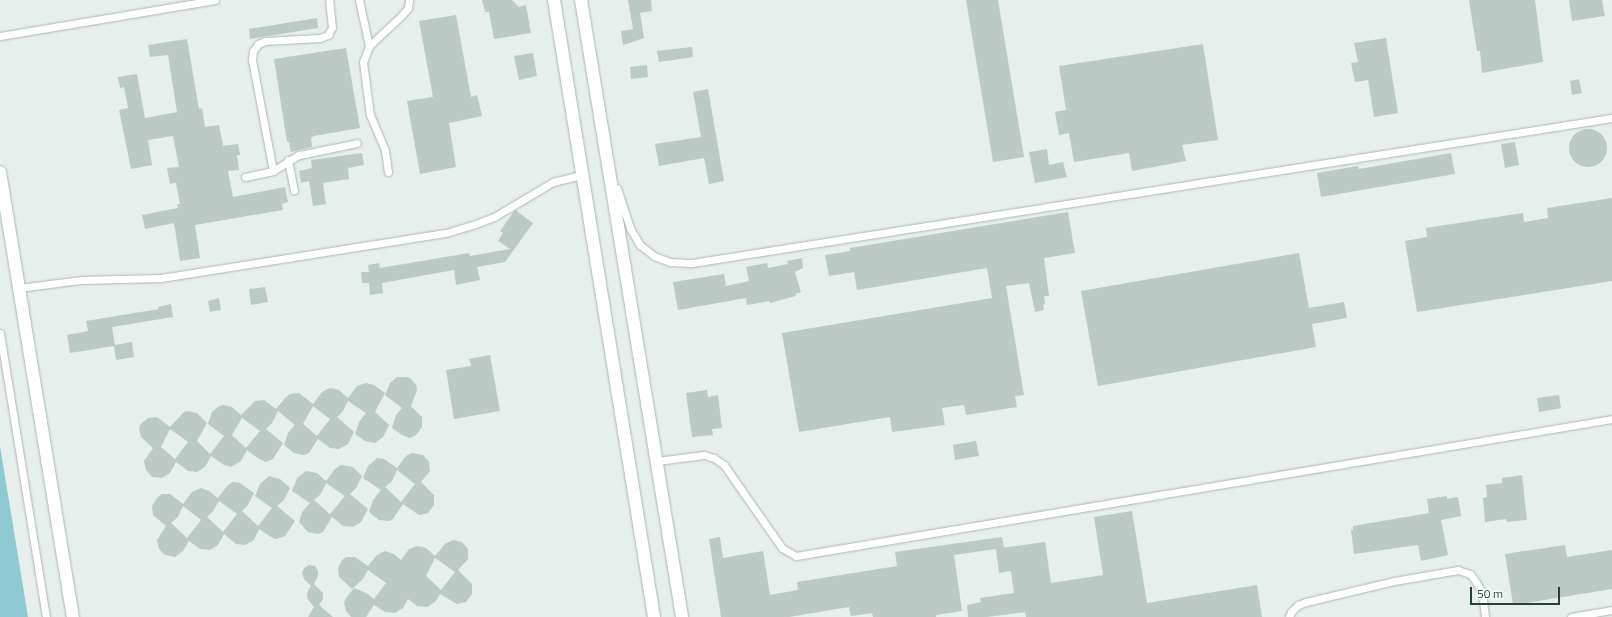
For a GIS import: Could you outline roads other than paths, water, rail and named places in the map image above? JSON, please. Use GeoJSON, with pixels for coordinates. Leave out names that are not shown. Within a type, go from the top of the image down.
{"type":"FeatureCollection","features":[{"type":"Feature","properties":{"kind":"street"},"geometry":{"type":"LineString","coordinates":[[554,0],[654,617]]}},
{"type":"Feature","properties":{"kind":"street"},"geometry":{"type":"LineString","coordinates":[[581,0],[682,617]]}},
{"type":"Feature","properties":{"kind":"street"},"geometry":{"type":"LineString","coordinates":[[0,172],[73,617]]}},
{"type":"Feature","properties":{"kind":"lane"},"geometry":{"type":"LineString","coordinates":[[0,36],[215,0]]}},
{"type":"Feature","properties":{"kind":"lane"},"geometry":{"type":"LineString","coordinates":[[273,171],[252,60],[253,51],[258,44],[265,41],[320,38],[328,35],[332,27],[329,0]]}},
{"type":"Feature","properties":{"kind":"lane"},"geometry":{"type":"LineString","coordinates":[[359,0],[369,46]]}},
{"type":"Feature","properties":{"kind":"lane"},"geometry":{"type":"LineString","coordinates":[[388,172],[385,150],[372,123],[363,62],[369,46],[406,12],[409,0]]}},
{"type":"Feature","properties":{"kind":"lane"},"geometry":{"type":"LineString","coordinates":[[605,145],[623,210],[630,228],[640,245],[654,256],[670,262],[692,263],[1612,118]]}},
{"type":"Feature","properties":{"kind":"lane"},"geometry":{"type":"LineString","coordinates":[[245,177],[273,171],[288,160],[299,155],[357,143]]}},
{"type":"Feature","properties":{"kind":"lane"},"geometry":{"type":"LineString","coordinates":[[288,160],[294,190]]}},
{"type":"Feature","properties":{"kind":"lane"},"geometry":{"type":"LineString","coordinates":[[19,288],[87,279],[161,278],[446,233],[478,224],[494,217],[553,182],[582,175]]}},
{"type":"Feature","properties":{"kind":"lane"},"geometry":{"type":"LineString","coordinates":[[0,333],[46,617]]}},
{"type":"Feature","properties":{"kind":"lane"},"geometry":{"type":"LineString","coordinates":[[657,461],[704,455],[714,458],[724,465],[782,548],[796,556],[1612,419]]}},
{"type":"Feature","properties":{"kind":"lane"},"geometry":{"type":"LineString","coordinates":[[1289,617],[1291,612],[1298,605],[1306,602],[1394,582],[1458,570],[1470,574],[1482,592],[1485,617]]}},
{"type":"Feature","properties":{"kind":"lane"},"geometry":{"type":"LineString","coordinates":[[1571,617],[1612,610]]}},
{"type":"Feature","properties":{"kind":"water"},"geometry":{"type":"Polygon","coordinates":[[[0,446],[28,617],[0,617],[0,446]]]}}]}
